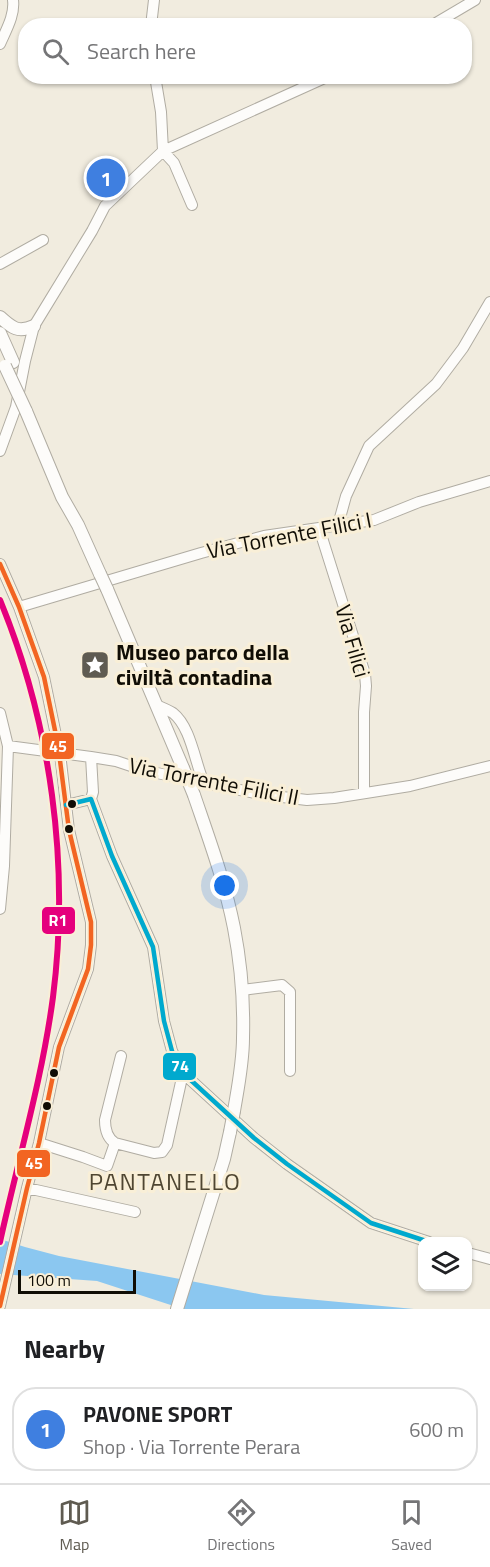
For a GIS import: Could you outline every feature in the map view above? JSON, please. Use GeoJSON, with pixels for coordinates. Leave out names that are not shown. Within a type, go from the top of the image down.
{"type":"FeatureCollection","features":[{"type":"Feature","properties":{"kind":"main road"},"geometry":{"type":"LineString","coordinates":[[0,317],[16,329],[29,328]]}},
{"type":"Feature","properties":{"kind":"main road"},"geometry":{"type":"LineString","coordinates":[[0,333],[9,364],[63,497],[107,589],[156,705],[166,716],[218,868],[234,930],[242,990],[242,1056],[234,1111],[221,1168],[177,1309]]}},
{"type":"Feature","properties":{"kind":"main road"},"geometry":{"type":"LineString","coordinates":[[0,354],[9,364]]}},
{"type":"Feature","properties":{"kind":"street"},"geometry":{"type":"LineString","coordinates":[[0,44],[12,15],[13,0]]}},
{"type":"Feature","properties":{"kind":"street"},"geometry":{"type":"LineString","coordinates":[[152,18],[154,0]]}},
{"type":"Feature","properties":{"kind":"street"},"geometry":{"type":"LineString","coordinates":[[445,18],[475,0]]}},
{"type":"Feature","properties":{"kind":"street"},"geometry":{"type":"LineString","coordinates":[[156,84],[161,112],[163,151],[174,163],[192,205]]}},
{"type":"Feature","properties":{"kind":"street"},"geometry":{"type":"LineString","coordinates":[[0,451],[16,407],[29,328],[92,231],[105,206],[163,151],[311,84]]}},
{"type":"Feature","properties":{"kind":"street"},"geometry":{"type":"LineString","coordinates":[[0,264],[43,240]]}},
{"type":"Feature","properties":{"kind":"street"},"geometry":{"type":"LineString","coordinates":[[338,525],[346,496],[369,446],[436,384],[463,348],[490,302]]}},
{"type":"Feature","properties":{"kind":"street","name":"Via Torrente Filici I"},"geometry":{"type":"LineString","coordinates":[[19,607],[264,536],[374,520],[419,502],[490,481]]}},
{"type":"Feature","properties":{"kind":"street","name":"Via Filici"},"geometry":{"type":"LineString","coordinates":[[320,528],[365,674],[364,793]]}},
{"type":"Feature","properties":{"kind":"street"},"geometry":{"type":"LineString","coordinates":[[0,564],[19,607],[44,677],[61,762],[69,830],[91,922],[88,969],[59,1047],[39,1143],[0,1306]]}},
{"type":"Feature","properties":{"kind":"street"},"geometry":{"type":"LineString","coordinates":[[0,713],[8,746],[5,854],[0,909]]}},
{"type":"Feature","properties":{"kind":"street"},"geometry":{"type":"LineString","coordinates":[[166,716],[174,714],[190,736],[193,753],[204,783]]}},
{"type":"Feature","properties":{"kind":"street","name":"Via Torrente Filici II"},"geometry":{"type":"LineString","coordinates":[[8,746],[116,761],[143,770],[204,783],[266,795],[308,800],[410,786],[490,766]]}},
{"type":"Feature","properties":{"kind":"street"},"geometry":{"type":"LineString","coordinates":[[91,757],[93,792],[91,799],[112,856],[153,947],[164,1021],[172,1051],[183,1073],[254,1138],[297,1171],[371,1223],[418,1238]]}},
{"type":"Feature","properties":{"kind":"street"},"geometry":{"type":"LineString","coordinates":[[66,805],[91,799]]}},
{"type":"Feature","properties":{"kind":"street"},"geometry":{"type":"LineString","coordinates":[[242,990],[282,985],[290,992],[290,1071]]}},
{"type":"Feature","properties":{"kind":"street"},"geometry":{"type":"LineString","coordinates":[[121,1056],[105,1120],[105,1128],[110,1140],[115,1143],[154,1153],[162,1152],[167,1144],[183,1073]]}},
{"type":"Feature","properties":{"kind":"street"},"geometry":{"type":"LineString","coordinates":[[39,1143],[107,1166],[115,1143]]}},
{"type":"Feature","properties":{"kind":"street"},"geometry":{"type":"LineString","coordinates":[[27,1188],[135,1212]]}},
{"type":"Feature","properties":{"kind":"street"},"geometry":{"type":"LineString","coordinates":[[472,1254],[490,1260]]}},
{"type":"Feature","properties":{"kind":"water"},"geometry":{"type":"Polygon","coordinates":[[[0,1239],[59,1256],[264,1295],[414,1309],[183,1309],[97,1281],[0,1274],[0,1239]]]}},
{"type":"Feature","properties":{"kind":"transit line","name":"45"},"geometry":{"type":"LineString","coordinates":[[0,564],[19,607],[44,677],[58,745],[69,830],[91,922],[88,969],[59,1047],[39,1143],[0,1306]]}},
{"type":"Feature","properties":{"kind":"transit line","name":"R1"},"geometry":{"type":"LineString","coordinates":[[0,600],[18,647],[44,745],[52,795],[59,896],[58,947],[48,1028],[0,1242]]}},
{"type":"Feature","properties":{"kind":"transit line","name":"74"},"geometry":{"type":"LineString","coordinates":[[66,805],[91,799],[112,856],[153,947],[164,1021],[172,1051],[183,1073],[254,1138],[287,1164],[371,1223],[418,1238]]}},
{"type":"Feature","properties":{"kind":"place","name":"PAVONE SPORT"},"geometry":{"type":"Point","coordinates":[106,178]}},
{"type":"Feature","properties":{"kind":"place","name":"Museo parco della civiltà contadina"},"geometry":{"type":"Point","coordinates":[95,665]}},
{"type":"Feature","properties":{"kind":"district","name":"PANTANELLO"},"geometry":{"type":"Point","coordinates":[165,1182]}}]}
